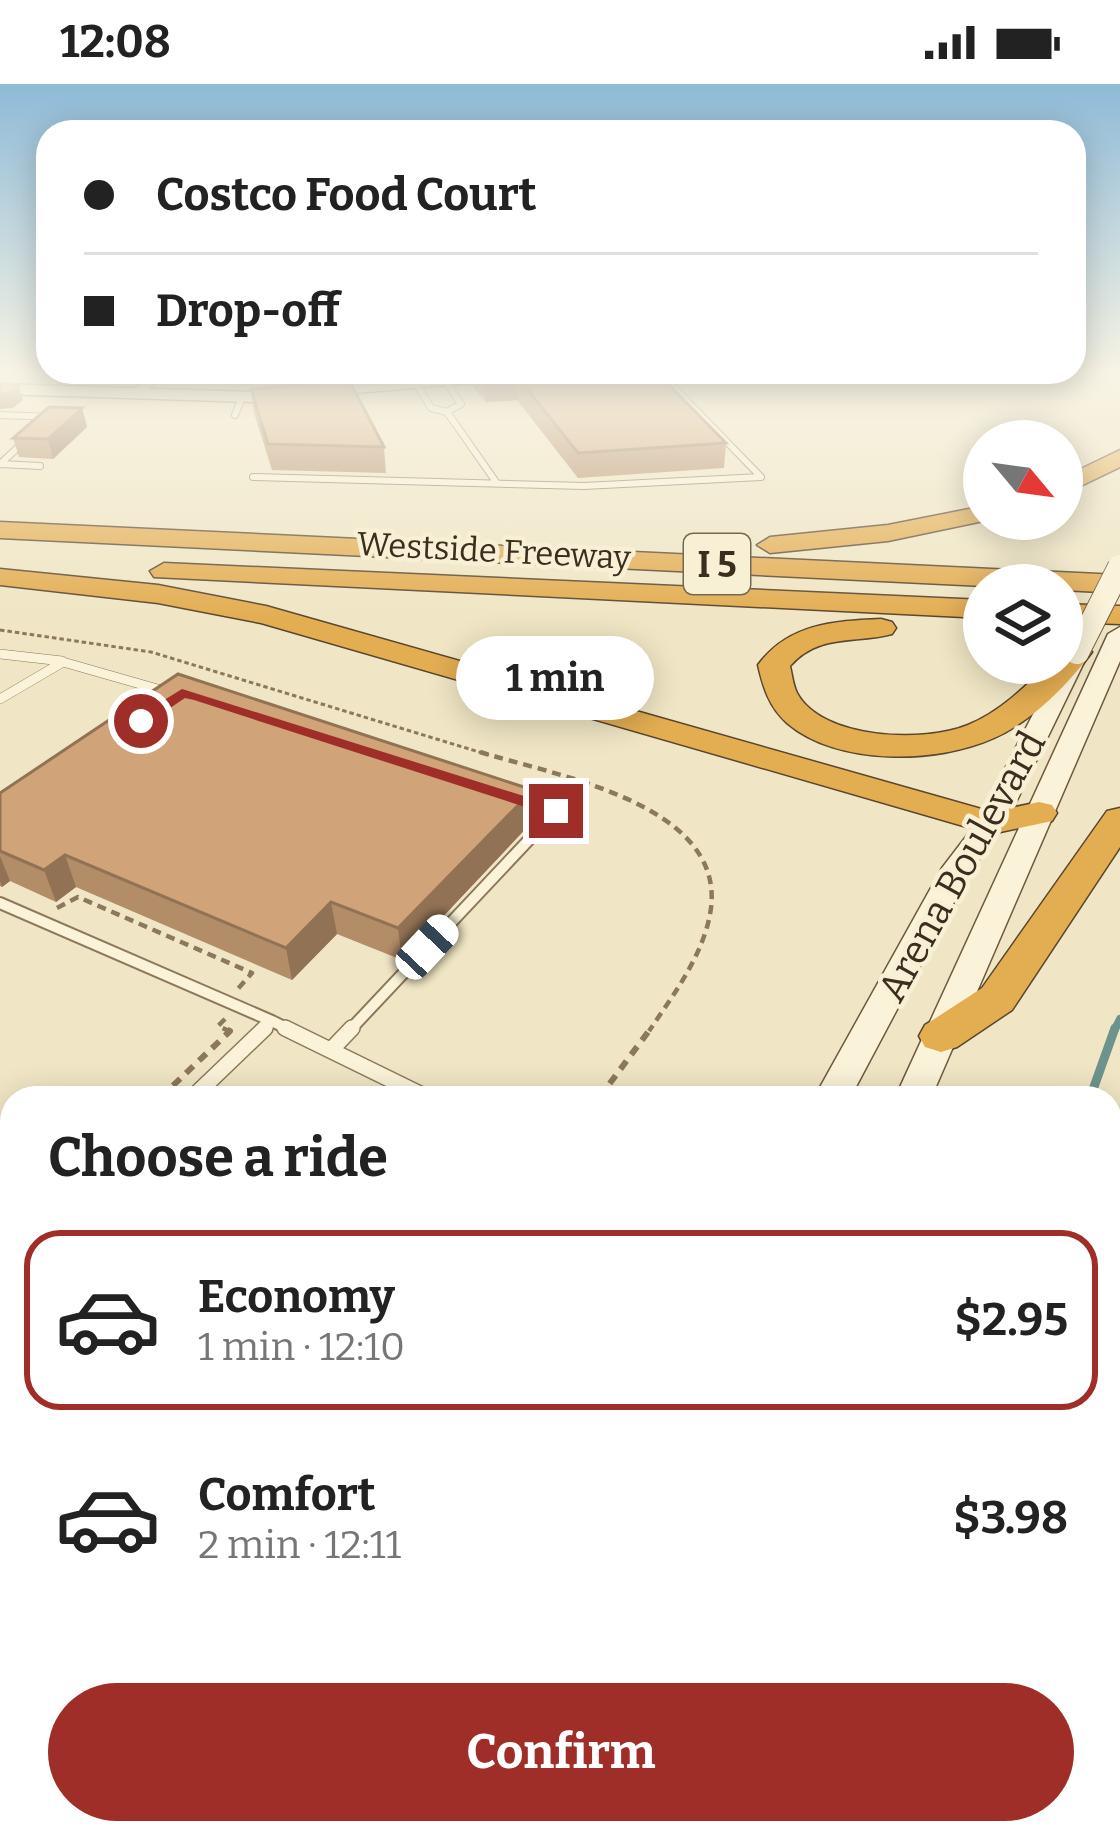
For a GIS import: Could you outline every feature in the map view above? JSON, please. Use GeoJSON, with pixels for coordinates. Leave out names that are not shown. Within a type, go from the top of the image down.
{"type":"FeatureCollection","features":[{"type":"Feature","properties":{"kind":"highway"},"geometry":{"type":"LineString","coordinates":[[1083,477],[1120,457]]}},
{"type":"Feature","properties":{"kind":"highway"},"geometry":{"type":"LineString","coordinates":[[313,544],[767,545],[888,533],[963,518]]}},
{"type":"Feature","properties":{"kind":"highway","name":"Westside Freeway"},"geometry":{"type":"LineString","coordinates":[[0,530],[1120,584]]}},
{"type":"Feature","properties":{"kind":"highway","name":"Westside Freeway"},"geometry":{"type":"LineString","coordinates":[[0,564],[963,608]]}},
{"type":"Feature","properties":{"kind":"highway"},"geometry":{"type":"LineString","coordinates":[[0,577],[158,594],[245,610],[992,823],[1039,813]]}},
{"type":"Feature","properties":{"kind":"highway"},"geometry":{"type":"LineString","coordinates":[[963,623],[828,631],[785,650],[774,665],[774,685],[788,706],[828,732],[882,745],[931,745],[999,723],[1049,684]]}},
{"type":"Feature","properties":{"kind":"highway"},"geometry":{"type":"LineString","coordinates":[[1083,655],[1108,634]]}},
{"type":"Feature","properties":{"kind":"highway"},"geometry":{"type":"LineString","coordinates":[[941,1036],[997,999],[1120,819]]}},
{"type":"Feature","properties":{"kind":"main road","name":"Arena Boulevard"},"geometry":{"type":"LineString","coordinates":[[918,1086],[1039,813],[1108,634],[1120,567]]}},
{"type":"Feature","properties":{"kind":"main road","name":"Arena Boulevard"},"geometry":{"type":"LineString","coordinates":[[839,1086],[957,868],[992,823],[1108,634]]}},
{"type":"Feature","properties":{"kind":"lane"},"geometry":{"type":"LineString","coordinates":[[476,454],[496,482]]}},
{"type":"Feature","properties":{"kind":"lane"},"geometry":{"type":"LineString","coordinates":[[253,477],[584,486],[761,476],[739,454]]}},
{"type":"Feature","properties":{"kind":"lane"},"geometry":{"type":"LineString","coordinates":[[0,464],[40,466]]}},
{"type":"Feature","properties":{"kind":"lane"},"geometry":{"type":"LineString","coordinates":[[0,654],[63,662],[182,693],[168,703]]}},
{"type":"Feature","properties":{"kind":"lane"},"geometry":{"type":"LineString","coordinates":[[0,699],[63,662]]}},
{"type":"Feature","properties":{"kind":"lane"},"geometry":{"type":"LineString","coordinates":[[331,1050],[556,811],[511,797]]}},
{"type":"Feature","properties":{"kind":"lane"},"geometry":{"type":"LineString","coordinates":[[0,903],[272,1021],[404,1086]]}},
{"type":"Feature","properties":{"kind":"lane"},"geometry":{"type":"LineString","coordinates":[[204,1086],[272,1021]]}},
{"type":"Feature","properties":{"kind":"path"},"geometry":{"type":"LineString","coordinates":[[0,630],[151,652],[244,676],[613,794],[659,814],[701,855],[711,881],[710,917],[684,973],[609,1086]]}},
{"type":"Feature","properties":{"kind":"building"},"geometry":{"type":"Polygon","coordinates":[[[178,674],[533,790],[398,928],[331,902],[286,948],[65,855],[44,870],[0,851],[0,793],[178,674]]]}},
{"type":"Feature","properties":{"kind":"waterway"},"geometry":{"type":"LineString","coordinates":[[1114,1031],[1120,1019]]}},
{"type":"Feature","properties":{"kind":"waterway"},"geometry":{"type":"LineString","coordinates":[[1094,1086],[1115,1028]]}},
{"type":"Feature","properties":{"kind":"route"},"geometry":{"type":"LineString","coordinates":[[141,721],[182,693],[196,696],[556,811]]}}]}
